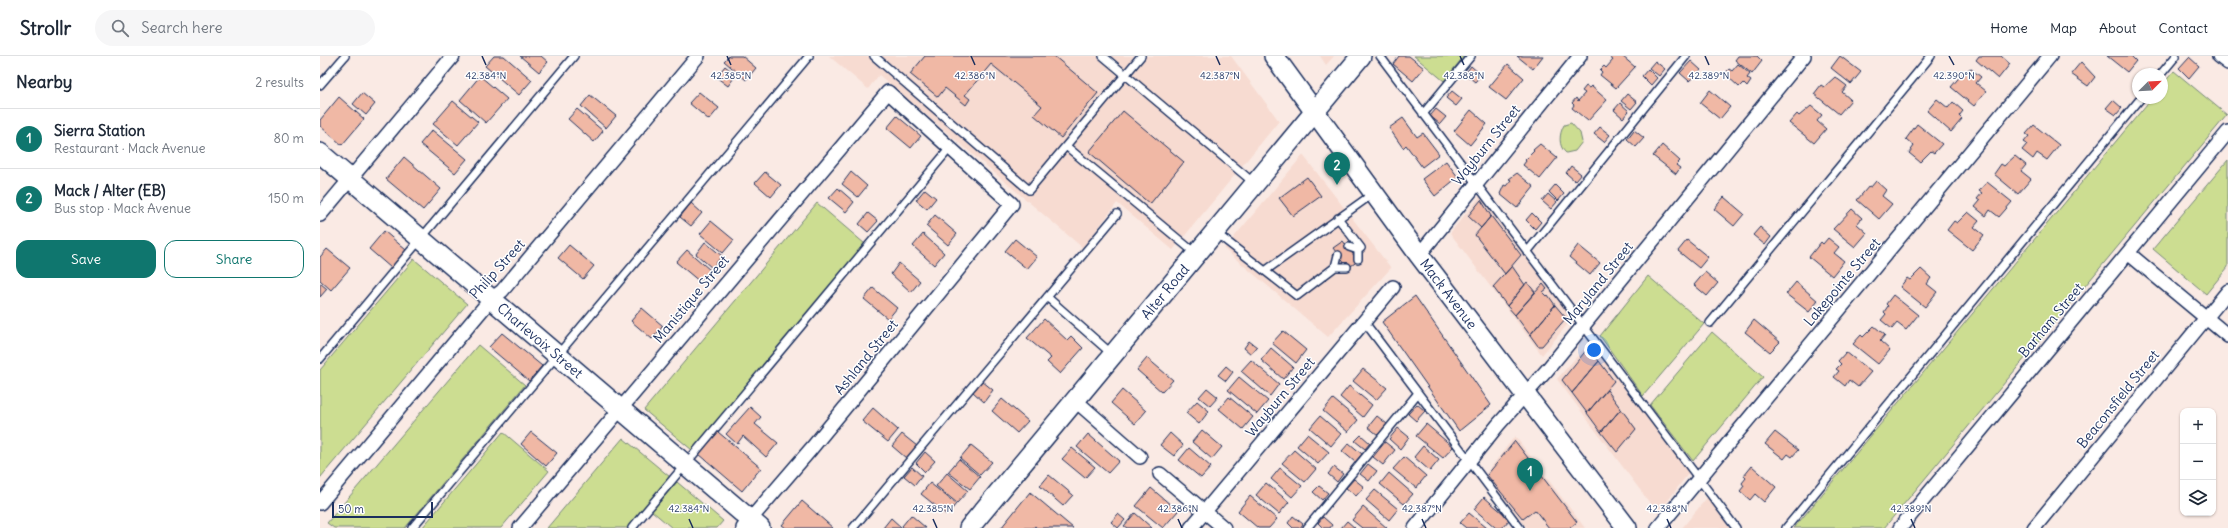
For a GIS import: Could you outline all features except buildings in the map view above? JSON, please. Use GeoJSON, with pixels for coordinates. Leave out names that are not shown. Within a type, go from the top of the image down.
{"type":"FeatureCollection","features":[{"type":"Feature","properties":{"kind":"street"},"geometry":{"type":"LineString","coordinates":[[320,215],[453,56]]}},
{"type":"Feature","properties":{"kind":"street","name":"Philip Street"},"geometry":{"type":"LineString","coordinates":[[320,503],[491,299],[502,291],[698,56]]}},
{"type":"Feature","properties":{"kind":"street","name":"Mack Avenue"},"geometry":{"type":"LineString","coordinates":[[1274,56],[1419,255],[1627,528]]}},
{"type":"Feature","properties":{"kind":"street","name":"Alter Road"},"geometry":{"type":"LineString","coordinates":[[975,524],[1361,56]]}},
{"type":"Feature","properties":{"kind":"street","name":"Wayburn Street"},"geometry":{"type":"LineString","coordinates":[[1419,255],[1580,56]]}},
{"type":"Feature","properties":{"kind":"street","name":"Maryland Street"},"geometry":{"type":"LineString","coordinates":[[1415,528],[1804,56]]}},
{"type":"Feature","properties":{"kind":"street","name":"Lakepointe Street"},"geometry":{"type":"LineString","coordinates":[[1658,528],[2050,56]]}},
{"type":"Feature","properties":{"kind":"street"},"geometry":{"type":"LineString","coordinates":[[2219,56],[2228,63]]}},
{"type":"Feature","properties":{"kind":"street","name":"Manistique Street"},"geometry":{"type":"LineString","coordinates":[[520,528],[888,92],[950,148]]}},
{"type":"Feature","properties":{"kind":"street","name":"Barham Street"},"geometry":{"type":"LineString","coordinates":[[1900,528],[2228,132]]}},
{"type":"Feature","properties":{"kind":"street","name":"Ashland Street"},"geometry":{"type":"LineString","coordinates":[[751,525],[1012,204],[950,148]]}},
{"type":"Feature","properties":{"kind":"street","name":"Charlevoix Street"},"geometry":{"type":"LineString","coordinates":[[320,153],[685,465],[751,525]]}},
{"type":"Feature","properties":{"kind":"street"},"geometry":{"type":"LineString","coordinates":[[2128,253],[2228,336]]}},
{"type":"Feature","properties":{"kind":"street","name":"Wayburn Street"},"geometry":{"type":"LineString","coordinates":[[1192,528],[1363,320],[1393,287]]}},
{"type":"Feature","properties":{"kind":"street","name":"Beaconsfield Street"},"geometry":{"type":"LineString","coordinates":[[2034,528],[2228,291]]}},
{"type":"Feature","properties":{"kind":"street"},"geometry":{"type":"LineString","coordinates":[[1076,401],[1140,457]]}},
{"type":"Feature","properties":{"kind":"street"},"geometry":{"type":"LineString","coordinates":[[1160,474],[1224,528]]}},
{"type":"Feature","properties":{"kind":"lane"},"geometry":{"type":"LineString","coordinates":[[320,85],[344,56]]}},
{"type":"Feature","properties":{"kind":"lane"},"geometry":{"type":"LineString","coordinates":[[320,359],[574,56]]}},
{"type":"Feature","properties":{"kind":"lane"},"geometry":{"type":"LineString","coordinates":[[412,528],[809,56]]}},
{"type":"Feature","properties":{"kind":"lane"},"geometry":{"type":"LineString","coordinates":[[874,56],[1029,190],[1141,56]]}},
{"type":"Feature","properties":{"kind":"lane"},"geometry":{"type":"LineString","coordinates":[[1102,56],[1256,184]]}},
{"type":"Feature","properties":{"kind":"lane"},"geometry":{"type":"LineString","coordinates":[[1380,56],[1736,528]]}},
{"type":"Feature","properties":{"kind":"lane"},"geometry":{"type":"LineString","coordinates":[[1423,114],[1471,56]]}},
{"type":"Feature","properties":{"kind":"lane"},"geometry":{"type":"LineString","coordinates":[[1527,252],[1686,56]]}},
{"type":"Feature","properties":{"kind":"lane"},"geometry":{"type":"LineString","coordinates":[[1710,323],[1931,56]]}},
{"type":"Feature","properties":{"kind":"lane"},"geometry":{"type":"LineString","coordinates":[[2166,68],[2176,56]]}},
{"type":"Feature","properties":{"kind":"lane"},"geometry":{"type":"LineString","coordinates":[[1786,528],[2136,104]]}},
{"type":"Feature","properties":{"kind":"lane"},"geometry":{"type":"LineString","coordinates":[[1066,146],[1198,255]]}},
{"type":"Feature","properties":{"kind":"lane"},"geometry":{"type":"LineString","coordinates":[[632,528],[950,148]]}},
{"type":"Feature","properties":{"kind":"lane"},"geometry":{"type":"LineString","coordinates":[[1265,271],[1374,192]]}},
{"type":"Feature","properties":{"kind":"lane"},"geometry":{"type":"LineString","coordinates":[[853,528],[1117,214]]}},
{"type":"Feature","properties":{"kind":"lane"},"geometry":{"type":"LineString","coordinates":[[1338,218],[1361,248],[1355,252]]}},
{"type":"Feature","properties":{"kind":"lane"},"geometry":{"type":"LineString","coordinates":[[1216,233],[1297,296],[1335,267],[1345,264]]}},
{"type":"Feature","properties":{"kind":"lane"},"geometry":{"type":"LineString","coordinates":[[1335,267],[1338,255]]}},
{"type":"Feature","properties":{"kind":"lane"},"geometry":{"type":"LineString","coordinates":[[1047,297],[1114,356]]}},
{"type":"Feature","properties":{"kind":"lane"},"geometry":{"type":"LineString","coordinates":[[1363,320],[1520,528]]}},
{"type":"Feature","properties":{"kind":"lane"},"geometry":{"type":"LineString","coordinates":[[1306,528],[1418,393]]}},
{"type":"Feature","properties":{"kind":"shaded area"},"geometry":{"type":"Polygon","coordinates":[[[829,56],[1231,56],[1279,121],[1173,250],[1117,203],[1083,248],[879,75],[868,89],[829,56]]]}},
{"type":"Feature","properties":{"kind":"shaded area"},"geometry":{"type":"Polygon","coordinates":[[[1320,56],[1334,56],[1326,65],[1320,56]]]}},
{"type":"Feature","properties":{"kind":"shaded area"},"geometry":{"type":"Polygon","coordinates":[[[1303,155],[1391,268],[1328,337],[1224,249],[1303,155]]]}},
{"type":"Feature","properties":{"kind":"shaded area"},"geometry":{"type":"Polygon","coordinates":[[[1486,189],[1577,313],[1542,355],[1450,233],[1486,189]]]}},
{"type":"Feature","properties":{"kind":"shaded area"},"geometry":{"type":"Polygon","coordinates":[[[1595,336],[1690,471],[1658,514],[1557,379],[1595,336]]]}},
{"type":"Feature","properties":{"kind":"shaded area"},"geometry":{"type":"Polygon","coordinates":[[[1515,436],[1585,528],[1527,528],[1485,475],[1515,436]]]}},
{"type":"Feature","properties":{"kind":"shaded area"},"geometry":{"type":"Polygon","coordinates":[[[1710,494],[1736,528],[1682,528],[1710,494]]]}},
{"type":"Feature","properties":{"kind":"green space"},"geometry":{"type":"Polygon","coordinates":[[[1414,56],[1464,56],[1444,81],[1414,56]]]}},
{"type":"Feature","properties":{"kind":"green space"},"geometry":{"type":"Polygon","coordinates":[[[2174,71],[2227,115],[1884,528],[1794,528],[2147,104],[2168,104],[2168,78],[2174,71]]]}},
{"type":"Feature","properties":{"kind":"green space"},"geometry":{"type":"Polygon","coordinates":[[[1571,123],[1580,133],[1582,142],[1575,151],[1566,153],[1563,150],[1560,136],[1564,125],[1571,123]]]}},
{"type":"Feature","properties":{"kind":"green space"},"geometry":{"type":"Polygon","coordinates":[[[2228,160],[2228,267],[2206,294],[2153,249],[2228,160]]]}},
{"type":"Feature","properties":{"kind":"green space"},"geometry":{"type":"Polygon","coordinates":[[[817,203],[865,244],[692,450],[644,410],[817,203]]]}},
{"type":"Feature","properties":{"kind":"green space"},"geometry":{"type":"Polygon","coordinates":[[[414,259],[467,304],[320,478],[320,370],[414,259]]]}},
{"type":"Feature","properties":{"kind":"green space"},"geometry":{"type":"Polygon","coordinates":[[[1648,276],[1704,324],[1643,396],[1600,336],[1648,276]]]}},
{"type":"Feature","properties":{"kind":"green space"},"geometry":{"type":"Polygon","coordinates":[[[1712,332],[1763,377],[1693,461],[1650,405],[1712,332]]]}},
{"type":"Feature","properties":{"kind":"green space"},"geometry":{"type":"Polygon","coordinates":[[[478,345],[525,385],[405,528],[334,528],[327,523],[478,345]]]}},
{"type":"Feature","properties":{"kind":"green space"},"geometry":{"type":"Polygon","coordinates":[[[503,432],[549,471],[501,528],[422,528],[503,432]]]}},
{"type":"Feature","properties":{"kind":"green space"},"geometry":{"type":"Polygon","coordinates":[[[623,438],[670,477],[627,528],[547,528],[623,438]]]}},
{"type":"Feature","properties":{"kind":"green space"},"geometry":{"type":"Polygon","coordinates":[[[677,482],[723,521],[717,528],[672,528],[652,511],[677,482]]]}},
{"type":"Feature","properties":{"kind":"place","name":"Mack / Alter (EB)"},"geometry":{"type":"Point","coordinates":[1337,185]}},
{"type":"Feature","properties":{"kind":"place","name":"Sierra Station"},"geometry":{"type":"Point","coordinates":[1530,491]}}]}
